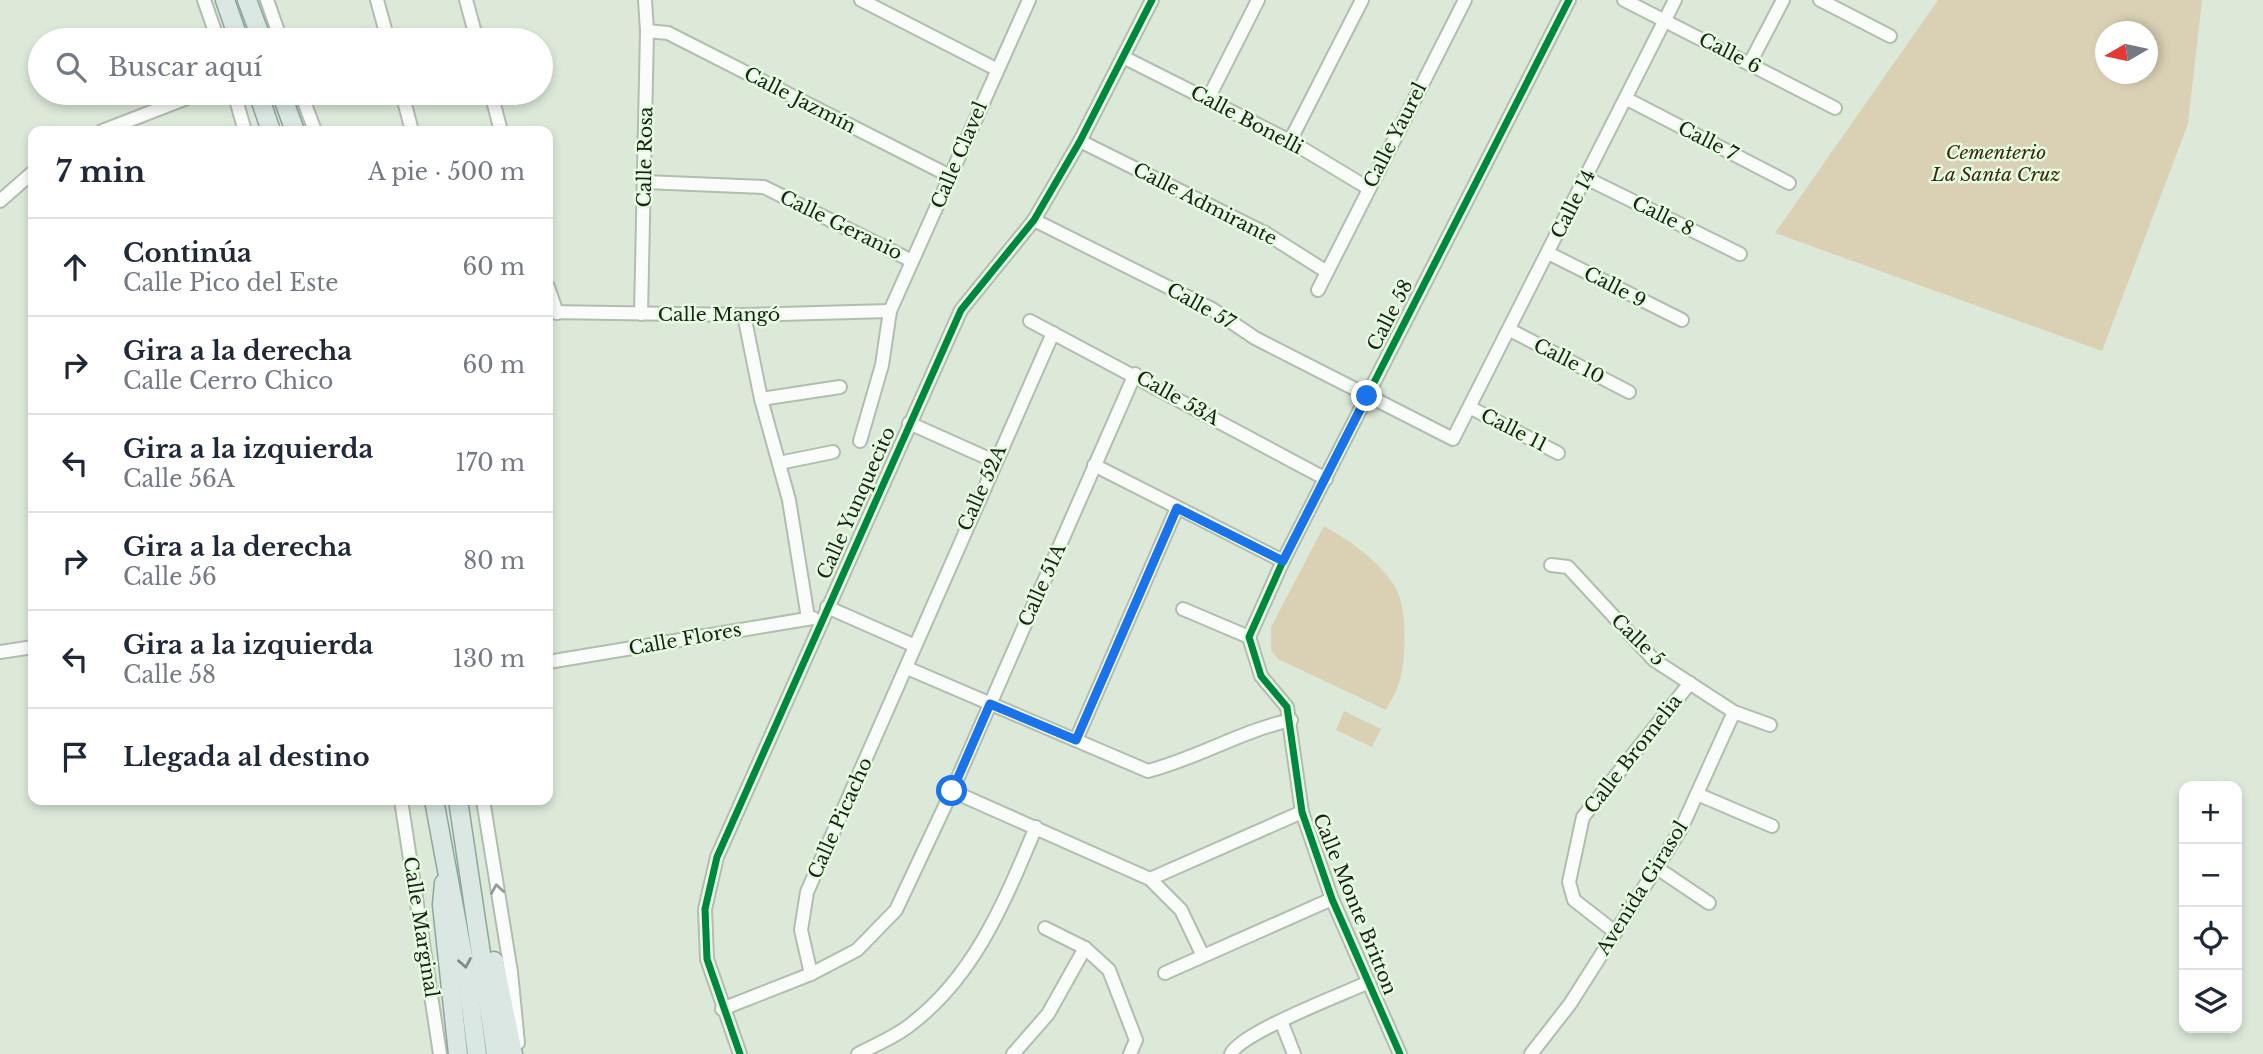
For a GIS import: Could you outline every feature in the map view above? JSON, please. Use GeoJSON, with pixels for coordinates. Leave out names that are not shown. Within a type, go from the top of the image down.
{"type":"FeatureCollection","features":[{"type":"Feature","properties":{"kind":"main road"},"geometry":{"type":"LineString","coordinates":[[225,0],[235,28]]}},
{"type":"Feature","properties":{"kind":"main road"},"geometry":{"type":"LineString","coordinates":[[247,0],[258,28]]}},
{"type":"Feature","properties":{"kind":"main road"},"geometry":{"type":"LineString","coordinates":[[262,105],[269,126]]}},
{"type":"Feature","properties":{"kind":"main road"},"geometry":{"type":"LineString","coordinates":[[285,105],[293,126]]}},
{"type":"Feature","properties":{"kind":"main road"},"geometry":{"type":"LineString","coordinates":[[435,805],[477,1054]]}},
{"type":"Feature","properties":{"kind":"main road"},"geometry":{"type":"LineString","coordinates":[[459,805],[513,1054]]}},
{"type":"Feature","properties":{"kind":"main road"},"geometry":{"type":"LineString","coordinates":[[468,850],[496,1054]]}},
{"type":"Feature","properties":{"kind":"main road"},"geometry":{"type":"LineString","coordinates":[[446,858],[442,905],[458,1054]]}},
{"type":"Feature","properties":{"kind":"street"},"geometry":{"type":"LineString","coordinates":[[204,0],[214,28]]}},
{"type":"Feature","properties":{"kind":"street"},"geometry":{"type":"LineString","coordinates":[[267,0],[277,28]]}},
{"type":"Feature","properties":{"kind":"street"},"geometry":{"type":"LineString","coordinates":[[377,0],[385,28]]}},
{"type":"Feature","properties":{"kind":"street"},"geometry":{"type":"LineString","coordinates":[[466,0],[474,28]]}},
{"type":"Feature","properties":{"kind":"street","name":"Calle Rosa"},"geometry":{"type":"LineString","coordinates":[[641,314],[648,31],[645,0]]}},
{"type":"Feature","properties":{"kind":"street"},"geometry":{"type":"LineString","coordinates":[[861,0],[996,69]]}},
{"type":"Feature","properties":{"kind":"street","name":"Calle Clavel"},"geometry":{"type":"LineString","coordinates":[[860,441],[882,365],[890,311],[996,69],[1030,0]]}},
{"type":"Feature","properties":{"kind":"street","name":"Calle Yunquecito"},"geometry":{"type":"LineString","coordinates":[[740,1054],[722,1009],[707,959],[705,909],[717,857],[961,310],[1034,220],[1080,141],[1152,0]]}},
{"type":"Feature","properties":{"kind":"street"},"geometry":{"type":"LineString","coordinates":[[1208,99],[1258,0]]}},
{"type":"Feature","properties":{"kind":"street"},"geometry":{"type":"LineString","coordinates":[[1290,141],[1362,0]]}},
{"type":"Feature","properties":{"kind":"street","name":"Calle Yaurel"},"geometry":{"type":"LineString","coordinates":[[1318,290],[1465,0]]}},
{"type":"Feature","properties":{"kind":"street","name":"Calle 58"},"geometry":{"type":"LineString","coordinates":[[1250,637],[1283,561],[1569,0]]}},
{"type":"Feature","properties":{"kind":"street","name":"Calle 6"},"geometry":{"type":"LineString","coordinates":[[1624,0],[1835,108]]}},
{"type":"Feature","properties":{"kind":"street","name":"Calle 14"},"geometry":{"type":"LineString","coordinates":[[1453,439],[1675,0]]}},
{"type":"Feature","properties":{"kind":"street"},"geometry":{"type":"LineString","coordinates":[[1750,63],[1783,0]]}},
{"type":"Feature","properties":{"kind":"street"},"geometry":{"type":"LineString","coordinates":[[1821,0],[1890,36]]}},
{"type":"Feature","properties":{"kind":"street","name":"Calle Jazmín"},"geometry":{"type":"LineString","coordinates":[[648,31],[668,33],[950,176]]}},
{"type":"Feature","properties":{"kind":"street","name":"Calle Bonelli"},"geometry":{"type":"LineString","coordinates":[[1123,57],[1290,141],[1368,188]]}},
{"type":"Feature","properties":{"kind":"street","name":"Calle 7"},"geometry":{"type":"LineString","coordinates":[[1627,99],[1789,183]]}},
{"type":"Feature","properties":{"kind":"street"},"geometry":{"type":"LineString","coordinates":[[115,126],[169,105]]}},
{"type":"Feature","properties":{"kind":"street"},"geometry":{"type":"LineString","coordinates":[[237,105],[243,126]]}},
{"type":"Feature","properties":{"kind":"street"},"geometry":{"type":"LineString","coordinates":[[305,105],[313,126]]}},
{"type":"Feature","properties":{"kind":"street"},"geometry":{"type":"LineString","coordinates":[[405,105],[411,126]]}},
{"type":"Feature","properties":{"kind":"street"},"geometry":{"type":"LineString","coordinates":[[494,105],[500,126]]}},
{"type":"Feature","properties":{"kind":"street","name":"Calle Admirante"},"geometry":{"type":"LineString","coordinates":[[1080,141],[1267,234],[1327,272]]}},
{"type":"Feature","properties":{"kind":"street"},"geometry":{"type":"LineString","coordinates":[[0,201],[28,176]]}},
{"type":"Feature","properties":{"kind":"street","name":"Calle 8"},"geometry":{"type":"LineString","coordinates":[[1587,178],[1740,254]]}},
{"type":"Feature","properties":{"kind":"street","name":"Calle Geranio"},"geometry":{"type":"LineString","coordinates":[[645,182],[764,187],[912,261]]}},
{"type":"Feature","properties":{"kind":"street","name":"Calle 57"},"geometry":{"type":"LineString","coordinates":[[1034,220],[1212,309],[1255,338],[1453,439]]}},
{"type":"Feature","properties":{"kind":"street","name":"Calle 9"},"geometry":{"type":"LineString","coordinates":[[1548,253],[1682,320]]}},
{"type":"Feature","properties":{"kind":"street","name":"Calle Mangó"},"geometry":{"type":"LineString","coordinates":[[553,312],[744,316],[890,311]]}},
{"type":"Feature","properties":{"kind":"street"},"geometry":{"type":"LineString","coordinates":[[744,316],[761,399],[789,500],[808,618]]}},
{"type":"Feature","properties":{"kind":"street","name":"Calle 53A"},"geometry":{"type":"LineString","coordinates":[[1030,320],[1135,374],[1326,479]]}},
{"type":"Feature","properties":{"kind":"street","name":"Calle 10"},"geometry":{"type":"LineString","coordinates":[[1510,330],[1629,392]]}},
{"type":"Feature","properties":{"kind":"street","name":"Calle 52A"},"geometry":{"type":"LineString","coordinates":[[907,668],[913,645],[1053,333]]}},
{"type":"Feature","properties":{"kind":"street","name":"Calle 51A"},"geometry":{"type":"LineString","coordinates":[[722,1009],[811,974],[857,950],[895,910],[952,791],[1135,374]]}},
{"type":"Feature","properties":{"kind":"street"},"geometry":{"type":"LineString","coordinates":[[761,399],[839,387]]}},
{"type":"Feature","properties":{"kind":"street","name":"Calle 11"},"geometry":{"type":"LineString","coordinates":[[1471,408],[1558,453]]}},
{"type":"Feature","properties":{"kind":"street"},"geometry":{"type":"LineString","coordinates":[[909,423],[994,461]]}},
{"type":"Feature","properties":{"kind":"street"},"geometry":{"type":"LineString","coordinates":[[779,463],[833,452]]}},
{"type":"Feature","properties":{"kind":"street"},"geometry":{"type":"LineString","coordinates":[[1094,466],[1283,561]]}},
{"type":"Feature","properties":{"kind":"street"},"geometry":{"type":"LineString","coordinates":[[1076,740],[1177,508]]}},
{"type":"Feature","properties":{"kind":"street","name":"Calle 5"},"geometry":{"type":"LineString","coordinates":[[1551,565],[1568,567],[1654,660],[1734,712],[1770,725]]}},
{"type":"Feature","properties":{"kind":"street"},"geometry":{"type":"LineString","coordinates":[[907,668],[1148,771],[1181,762],[1261,727],[1291,720],[1287,707],[1261,676],[1250,637],[1183,609]]}},
{"type":"Feature","properties":{"kind":"street"},"geometry":{"type":"LineString","coordinates":[[825,612],[913,645]]}},
{"type":"Feature","properties":{"kind":"street","name":"Calle Flores"},"geometry":{"type":"LineString","coordinates":[[553,661],[808,618],[825,612]]}},
{"type":"Feature","properties":{"kind":"street"},"geometry":{"type":"LineString","coordinates":[[0,652],[28,648]]}},
{"type":"Feature","properties":{"kind":"street","name":"Calle Picacho"},"geometry":{"type":"LineString","coordinates":[[811,974],[801,930],[807,892],[907,668]]}},
{"type":"Feature","properties":{"kind":"street","name":"Calle Bromelia"},"geometry":{"type":"LineString","coordinates":[[1615,932],[1574,900],[1569,882],[1583,817],[1690,683]]}},
{"type":"Feature","properties":{"kind":"street","name":"Avenida Girasol"},"geometry":{"type":"LineString","coordinates":[[1531,1054],[1570,1004],[1657,868],[1697,794],[1734,712]]}},
{"type":"Feature","properties":{"kind":"street","name":"Calle Monte Britton"},"geometry":{"type":"LineString","coordinates":[[1291,720],[1302,812],[1332,898],[1400,1054]]}},
{"type":"Feature","properties":{"kind":"street"},"geometry":{"type":"LineString","coordinates":[[952,791],[1150,879],[1181,910],[1202,954]]}},
{"type":"Feature","properties":{"kind":"street"},"geometry":{"type":"LineString","coordinates":[[1697,794],[1772,826]]}},
{"type":"Feature","properties":{"kind":"street","name":"Calle Marginal"},"geometry":{"type":"LineString","coordinates":[[402,805],[440,1054]]}},
{"type":"Feature","properties":{"kind":"street"},"geometry":{"type":"LineString","coordinates":[[484,805],[511,972],[519,1054]]}},
{"type":"Feature","properties":{"kind":"street"},"geometry":{"type":"LineString","coordinates":[[1150,879],[1302,812]]}},
{"type":"Feature","properties":{"kind":"street"},"geometry":{"type":"LineString","coordinates":[[858,1054],[910,1025],[962,975],[997,919],[1036,827]]}},
{"type":"Feature","properties":{"kind":"street"},"geometry":{"type":"LineString","coordinates":[[1657,868],[1709,904]]}},
{"type":"Feature","properties":{"kind":"street"},"geometry":{"type":"LineString","coordinates":[[1165,973],[1202,954],[1332,898]]}},
{"type":"Feature","properties":{"kind":"street"},"geometry":{"type":"LineString","coordinates":[[1045,928],[1085,948],[1109,970],[1136,1040],[1130,1054]]}},
{"type":"Feature","properties":{"kind":"street"},"geometry":{"type":"LineString","coordinates":[[1013,1054],[1048,1014],[1085,948]]}},
{"type":"Feature","properties":{"kind":"street"},"geometry":{"type":"LineString","coordinates":[[1231,1054],[1235,1046],[1281,1021],[1368,982]]}},
{"type":"Feature","properties":{"kind":"street"},"geometry":{"type":"LineString","coordinates":[[1281,1021],[1294,1054]]}},
{"type":"Feature","properties":{"kind":"green space","name":"Cementerio La Santa Cruz"},"geometry":{"type":"Polygon","coordinates":[[[1938,0],[2202,0],[2188,124],[2102,351],[1775,233],[1938,0]]]}},
{"type":"Feature","properties":{"kind":"green space"},"geometry":{"type":"Polygon","coordinates":[[[1324,526],[1371,559],[1399,594],[1405,634],[1403,663],[1398,686],[1386,710],[1278,659],[1271,651],[1271,627],[1324,526]]]}},
{"type":"Feature","properties":{"kind":"green space"},"geometry":{"type":"Polygon","coordinates":[[[1344,711],[1381,729],[1372,747],[1336,730],[1344,711]]]}},
{"type":"Feature","properties":{"kind":"cycle path"},"geometry":{"type":"LineString","coordinates":[[740,1054],[707,959],[705,909],[717,857],[961,310],[1034,220],[1080,141],[1152,0]]}},
{"type":"Feature","properties":{"kind":"cycle path"},"geometry":{"type":"LineString","coordinates":[[1400,1054],[1332,899],[1302,812],[1287,707],[1261,676],[1249,637],[1283,561],[1569,0]]}},
{"type":"Feature","properties":{"kind":"route"},"geometry":{"type":"LineString","coordinates":[[952,791],[990,704],[1076,740],[1177,508],[1283,561],[1367,396]]}}]}
